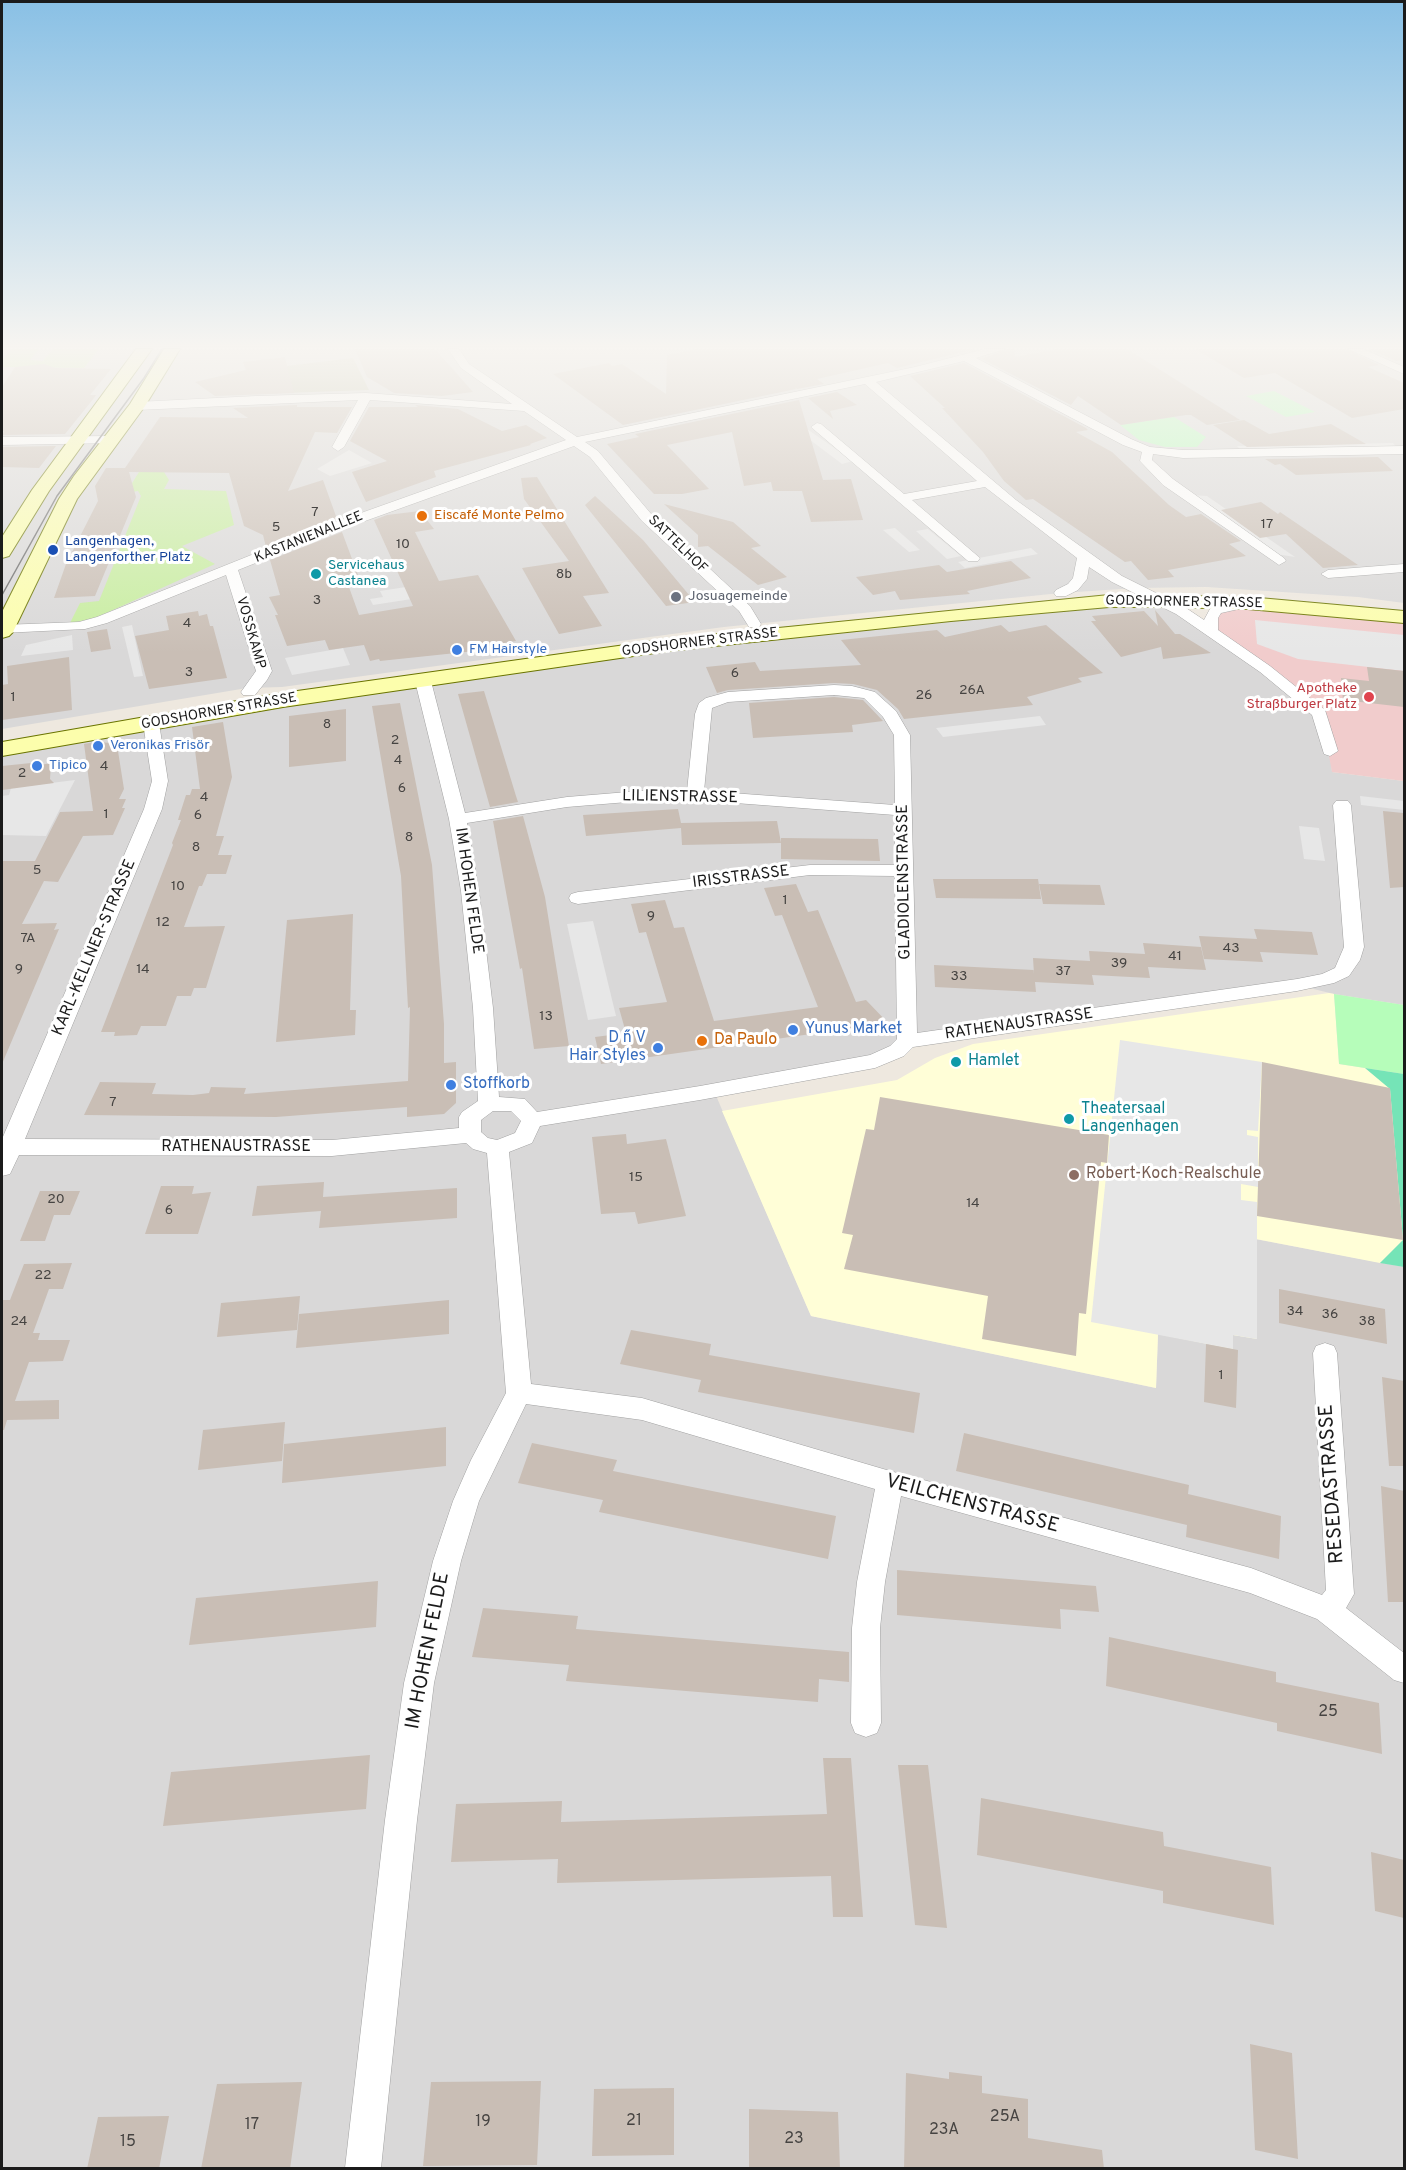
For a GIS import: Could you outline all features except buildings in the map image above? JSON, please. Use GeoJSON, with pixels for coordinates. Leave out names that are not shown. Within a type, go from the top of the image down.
{"type":"FeatureCollection","features":[{"type":"Feature","properties":{"kind":"main road"},"geometry":{"type":"LineString","coordinates":[[2,552],[40,490],[69,450]]}},
{"type":"Feature","properties":{"kind":"main road"},"geometry":{"type":"LineString","coordinates":[[2,630],[68,499],[105,450]]}},
{"type":"Feature","properties":{"kind":"main road","name":"GODSHORNER STRASSE"},"geometry":{"type":"LineString","coordinates":[[2,731],[249,692],[754,624],[1061,593],[1137,588],[1272,589],[1404,603]]}},
{"type":"Feature","properties":{"kind":"main road","name":"GODSHORNER STRASSE"},"geometry":{"type":"LineString","coordinates":[[2,748],[283,700],[668,645],[1109,601],[1248,603],[1404,617]]}},
{"type":"Feature","properties":{"kind":"street","name":"KASTANIENALLEE"},"geometry":{"type":"LineString","coordinates":[[2,630],[87,625],[329,529],[549,450]]}},
{"type":"Feature","properties":{"kind":"street","name":"SATTELHOF"},"geometry":{"type":"LineString","coordinates":[[587,450],[606,465],[647,518],[745,609],[754,624]]}},
{"type":"Feature","properties":{"kind":"street"},"geometry":{"type":"LineString","coordinates":[[846,450],[973,558]]}},
{"type":"Feature","properties":{"kind":"street"},"geometry":{"type":"LineString","coordinates":[[948,450],[986,483],[1084,557],[1117,579],[1162,601],[1211,630],[1265,669],[1319,713],[1330,751]]}},
{"type":"Feature","properties":{"kind":"street"},"geometry":{"type":"LineString","coordinates":[[1148,450],[1146,461],[1168,482],[1279,561]]}},
{"type":"Feature","properties":{"kind":"street"},"geometry":{"type":"LineString","coordinates":[[1150,450],[1183,454],[1389,450]]}},
{"type":"Feature","properties":{"kind":"street"},"geometry":{"type":"LineString","coordinates":[[902,498],[986,483]]}},
{"type":"Feature","properties":{"kind":"street"},"geometry":{"type":"LineString","coordinates":[[1061,593],[1080,579],[1084,557]]}},
{"type":"Feature","properties":{"kind":"street"},"geometry":{"type":"LineString","coordinates":[[1328,574],[1404,568]]}},
{"type":"Feature","properties":{"kind":"street","name":"VOSSKAMP"},"geometry":{"type":"LineString","coordinates":[[231,569],[264,671],[262,677],[249,692]]}},
{"type":"Feature","properties":{"kind":"street"},"geometry":{"type":"LineString","coordinates":[[1211,630],[1211,618],[1216,610],[1248,603]]}},
{"type":"Feature","properties":{"kind":"street","name":"IM HOHEN FELDE"},"geometry":{"type":"LineString","coordinates":[[423,681],[458,819],[470,891],[489,1104]]}},
{"type":"Feature","properties":{"kind":"street","name":"GLADIOLENSTRASSE"},"geometry":{"type":"LineString","coordinates":[[695,795],[703,714],[705,706],[712,701],[728,697],[834,690],[869,695],[881,704],[897,723],[902,735],[907,1041]]}},
{"type":"Feature","properties":{"kind":"street","name":"KARL-KELLNER-STRASSE"},"geometry":{"type":"LineString","coordinates":[[2,1168],[6,1147],[153,809],[160,781],[151,723]]}},
{"type":"Feature","properties":{"kind":"street","name":"LILIENSTRASSE"},"geometry":{"type":"LineString","coordinates":[[458,819],[599,799],[695,795],[904,811]]}},
{"type":"Feature","properties":{"kind":"street","name":"RATHENAUSTRASSE"},"geometry":{"type":"LineString","coordinates":[[532,1120],[700,1093],[875,1061],[897,1051],[907,1041],[1327,979],[1342,972],[1350,960],[1354,947],[1342,805]]}},
{"type":"Feature","properties":{"kind":"street","name":"IRISSTRASSE"},"geometry":{"type":"LineString","coordinates":[[578,898],[810,870],[904,871]]}},
{"type":"Feature","properties":{"kind":"street"},"geometry":{"type":"LineString","coordinates":[[489,1104],[517,1104],[532,1120],[524,1138],[498,1148],[481,1144],[470,1135],[470,1118],[489,1104]]}},
{"type":"Feature","properties":{"kind":"street","name":"RATHENAUSTRASSE"},"geometry":{"type":"LineString","coordinates":[[6,1147],[332,1148],[470,1135]]}},
{"type":"Feature","properties":{"kind":"street"},"geometry":{"type":"LineString","coordinates":[[498,1148],[519,1393]]}},
{"type":"Feature","properties":{"kind":"street","name":"RESEDASTRASSE"},"geometry":{"type":"LineString","coordinates":[[1325,1353],[1340,1594],[1326,1610]]}},
{"type":"Feature","properties":{"kind":"street","name":"IM HOHEN FELDE"},"geometry":{"type":"LineString","coordinates":[[363,2169],[400,1820],[419,1683],[447,1561],[466,1501],[480,1468],[519,1393]]}},
{"type":"Feature","properties":{"kind":"street","name":"VEILCHENSTRASSE"},"geometry":{"type":"LineString","coordinates":[[519,1393],[642,1409],[890,1482],[1251,1581],[1326,1610],[1404,1670]]}},
{"type":"Feature","properties":{"kind":"street"},"geometry":{"type":"LineString","coordinates":[[866,1723],[866,1628],[871,1582],[890,1482]]}},
{"type":"Feature","properties":{"kind":"shaded area"},"geometry":{"type":"Polygon","coordinates":[[[2,450],[1404,450],[1404,603],[1358,597],[1206,587],[1137,588],[1061,593],[724,627],[282,687],[247,688],[2,729],[2,450]]]}},
{"type":"Feature","properties":{"kind":"shaded area"},"geometry":{"type":"Polygon","coordinates":[[[349,450],[372,463],[330,476],[317,469],[349,450]]]}},
{"type":"Feature","properties":{"kind":"shaded area"},"geometry":{"type":"Polygon","coordinates":[[[824,450],[838,450],[853,461],[842,464],[824,450]]]}},
{"type":"Feature","properties":{"kind":"shaded area"},"geometry":{"type":"Polygon","coordinates":[[[1191,495],[1207,496],[1295,557],[1276,554],[1191,495]]]}},
{"type":"Feature","properties":{"kind":"shaded area"},"geometry":{"type":"Polygon","coordinates":[[[895,528],[920,550],[909,552],[883,530],[895,528]]]}},
{"type":"Feature","properties":{"kind":"shaded area"},"geometry":{"type":"Polygon","coordinates":[[[928,529],[961,556],[947,559],[916,531],[928,529]]]}},
{"type":"Feature","properties":{"kind":"shaded area"},"geometry":{"type":"Polygon","coordinates":[[[1031,548],[1038,554],[965,568],[958,562],[1031,548]]]}},
{"type":"Feature","properties":{"kind":"shaded area"},"geometry":{"type":"Polygon","coordinates":[[[438,582],[444,594],[373,605],[370,599],[383,597],[380,591],[438,582]]]}},
{"type":"Feature","properties":{"kind":"shaded area"},"geometry":{"type":"Polygon","coordinates":[[[1162,601],[1319,713],[1330,751],[1332,772],[1404,781],[1404,1005],[1334,994],[1297,985],[907,1041],[897,1051],[714,1091],[811,1316],[1156,1388],[1158,1334],[1233,1348],[1233,1335],[1256,1338],[1255,1239],[1404,1267],[1404,2168],[2,2168],[2,748],[731,638],[1162,601]]]}},
{"type":"Feature","properties":{"kind":"shaded area"},"geometry":{"type":"Polygon","coordinates":[[[1223,607],[1366,613],[1404,617],[1404,781],[1332,772],[1323,724],[1211,630],[1223,607]]]}},
{"type":"Feature","properties":{"kind":"shaded area"},"geometry":{"type":"Polygon","coordinates":[[[1255,620],[1404,635],[1404,671],[1298,659],[1257,644],[1255,620]]]}},
{"type":"Feature","properties":{"kind":"shaded area"},"geometry":{"type":"Polygon","coordinates":[[[132,625],[143,676],[134,677],[122,627],[132,625]]]}},
{"type":"Feature","properties":{"kind":"shaded area"},"geometry":{"type":"Polygon","coordinates":[[[72,635],[73,650],[21,656],[26,645],[72,635]]]}},
{"type":"Feature","properties":{"kind":"shaded area"},"geometry":{"type":"Polygon","coordinates":[[[343,648],[350,665],[292,675],[285,658],[343,648]]]}},
{"type":"Feature","properties":{"kind":"shaded area"},"geometry":{"type":"Polygon","coordinates":[[[1040,716],[1046,725],[943,737],[936,728],[1040,716]]]}},
{"type":"Feature","properties":{"kind":"shaded area"},"geometry":{"type":"Polygon","coordinates":[[[75,780],[46,836],[2,835],[2,796],[9,795],[11,788],[75,780]]]}},
{"type":"Feature","properties":{"kind":"shaded area"},"geometry":{"type":"Polygon","coordinates":[[[1360,796],[1404,801],[1404,810],[1361,805],[1360,796]]]}},
{"type":"Feature","properties":{"kind":"shaded area"},"geometry":{"type":"Polygon","coordinates":[[[1299,826],[1319,828],[1325,861],[1304,859],[1299,826]]]}},
{"type":"Feature","properties":{"kind":"shaded area"},"geometry":{"type":"Polygon","coordinates":[[[593,921],[616,1016],[588,1020],[567,924],[593,921]]]}},
{"type":"Feature","properties":{"kind":"shaded area","name":"Robert-Koch-Realschule"},"geometry":{"type":"Polygon","coordinates":[[[1334,994],[1339,1064],[1365,1068],[1390,1088],[1403,1240],[1380,1263],[1256,1239],[1257,1339],[1233,1335],[1233,1349],[1158,1334],[1156,1388],[811,1316],[722,1111],[897,1080],[935,1058],[973,1044],[1334,994]]]}},
{"type":"Feature","properties":{"kind":"shaded area"},"geometry":{"type":"Polygon","coordinates":[[[1120,1040],[1262,1062],[1258,1131],[1247,1130],[1247,1135],[1258,1137],[1258,1187],[1241,1184],[1241,1200],[1257,1202],[1257,1339],[1233,1335],[1233,1349],[1091,1322],[1120,1040]]]}},
{"type":"Feature","properties":{"kind":"green space"},"geometry":{"type":"Polygon","coordinates":[[[139,472],[164,472],[169,480],[164,489],[226,491],[234,525],[182,546],[215,564],[93,619],[70,623],[80,603],[99,601],[141,496],[138,491],[126,493],[139,472]]]}},
{"type":"Feature","properties":{"kind":"green space"},"geometry":{"type":"Polygon","coordinates":[[[1334,994],[1404,1005],[1404,1074],[1339,1064],[1334,994]]]}},
{"type":"Feature","properties":{"kind":"green space"},"geometry":{"type":"Polygon","coordinates":[[[1365,1068],[1404,1074],[1404,1267],[1380,1263],[1403,1240],[1390,1089],[1365,1068]]]}},
{"type":"Feature","properties":{"kind":"tram line"},"geometry":{"type":"LineString","coordinates":[[2,595],[57,496],[91,450]]}},
{"type":"Feature","properties":{"kind":"place","name":"Eiscafé Monte Pelmo"},"geometry":{"type":"Point","coordinates":[422,516]}},
{"type":"Feature","properties":{"kind":"place","name":"Langenhagen, Langenforther Platz"},"geometry":{"type":"Point","coordinates":[53,550]}},
{"type":"Feature","properties":{"kind":"place","name":"Servicehaus Castanea"},"geometry":{"type":"Point","coordinates":[316,574]}},
{"type":"Feature","properties":{"kind":"place","name":"Josuagemeinde"},"geometry":{"type":"Point","coordinates":[676,597]}},
{"type":"Feature","properties":{"kind":"place","name":"FM Hairstyle"},"geometry":{"type":"Point","coordinates":[457,650]}},
{"type":"Feature","properties":{"kind":"place","name":"Apotheke Straßburger Platz"},"geometry":{"type":"Point","coordinates":[1369,697]}},
{"type":"Feature","properties":{"kind":"place","name":"Veronikas Frisör"},"geometry":{"type":"Point","coordinates":[98,746]}},
{"type":"Feature","properties":{"kind":"place","name":"Tipico"},"geometry":{"type":"Point","coordinates":[37,766]}},
{"type":"Feature","properties":{"kind":"place","name":"Yunus Market"},"geometry":{"type":"Point","coordinates":[793,1030]}},
{"type":"Feature","properties":{"kind":"place","name":"Da Paulo"},"geometry":{"type":"Point","coordinates":[702,1041]}},
{"type":"Feature","properties":{"kind":"place","name":"D ´n´ V Hair Styles"},"geometry":{"type":"Point","coordinates":[658,1048]}},
{"type":"Feature","properties":{"kind":"place","name":"Hamlet"},"geometry":{"type":"Point","coordinates":[956,1062]}},
{"type":"Feature","properties":{"kind":"place","name":"Stoffkorb"},"geometry":{"type":"Point","coordinates":[451,1085]}},
{"type":"Feature","properties":{"kind":"place","name":"Theatersaal Langenhagen"},"geometry":{"type":"Point","coordinates":[1069,1119]}},
{"type":"Feature","properties":{"kind":"place","name":"Robert-Koch-Realschule"},"geometry":{"type":"Point","coordinates":[1074,1175]}}]}
